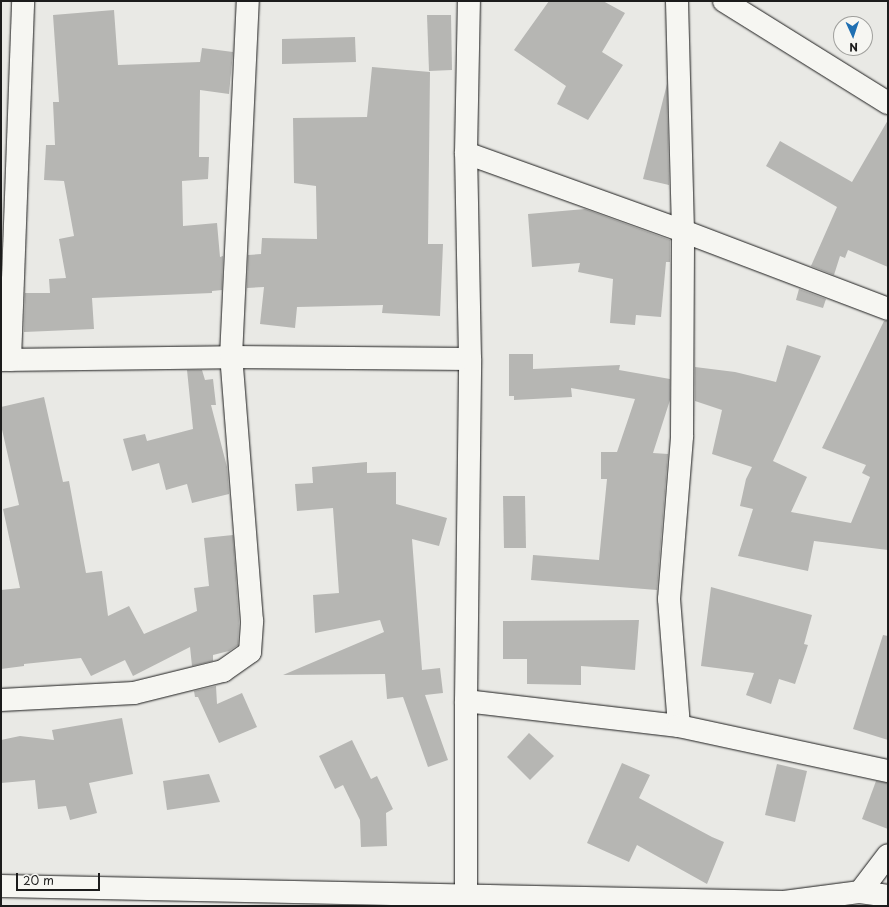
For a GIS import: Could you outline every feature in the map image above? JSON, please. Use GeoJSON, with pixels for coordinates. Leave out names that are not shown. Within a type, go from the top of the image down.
{"type":"FeatureCollection","features":[{"type":"Feature","properties":{"kind":"street"},"geometry":{"type":"LineString","coordinates":[[23,1],[5,360],[231,357],[470,359]]}},
{"type":"Feature","properties":{"kind":"street"},"geometry":{"type":"LineString","coordinates":[[1,700],[134,693],[223,671],[250,652],[252,621],[231,357],[248,1]]}},
{"type":"Feature","properties":{"kind":"street"},"geometry":{"type":"LineString","coordinates":[[466,901],[466,701],[470,359],[466,153],[469,1]]}},
{"type":"Feature","properties":{"kind":"street"},"geometry":{"type":"LineString","coordinates":[[677,1],[683,231],[682,436],[669,599],[679,726]]}},
{"type":"Feature","properties":{"kind":"street"},"geometry":{"type":"LineString","coordinates":[[724,1],[888,103]]}},
{"type":"Feature","properties":{"kind":"street"},"geometry":{"type":"LineString","coordinates":[[466,153],[683,231],[888,309]]}},
{"type":"Feature","properties":{"kind":"street"},"geometry":{"type":"LineString","coordinates":[[466,701],[679,726],[888,771]]}},
{"type":"Feature","properties":{"kind":"street"},"geometry":{"type":"LineString","coordinates":[[860,892],[888,856]]}},
{"type":"Feature","properties":{"kind":"street"},"geometry":{"type":"LineString","coordinates":[[1,886],[466,901],[744,904],[784,902],[860,892],[888,896]]}},
{"type":"Feature","properties":{"kind":"building"},"geometry":{"type":"Polygon","coordinates":[[[549,1],[603,1],[625,13],[602,52],[623,65],[588,120],[557,104],[566,86],[514,50],[549,1]]]}},
{"type":"Feature","properties":{"kind":"building"},"geometry":{"type":"Polygon","coordinates":[[[114,10],[118,65],[200,62],[202,48],[233,52],[229,94],[200,90],[199,157],[209,157],[208,179],[182,181],[183,226],[217,223],[220,257],[223,256],[222,290],[212,291],[212,293],[92,298],[94,329],[24,332],[25,293],[50,293],[49,279],[66,278],[59,239],[74,236],[64,181],[44,180],[46,145],[55,145],[53,102],[59,102],[53,15],[114,10]]]}},
{"type":"Feature","properties":{"kind":"building"},"geometry":{"type":"Polygon","coordinates":[[[427,15],[451,15],[452,70],[429,71],[427,15]]]}},
{"type":"Feature","properties":{"kind":"building"},"geometry":{"type":"Polygon","coordinates":[[[355,37],[356,62],[282,64],[282,39],[355,37]]]}},
{"type":"Feature","properties":{"kind":"building"},"geometry":{"type":"Polygon","coordinates":[[[372,67],[430,72],[428,244],[443,244],[440,316],[382,313],[383,305],[297,307],[295,328],[260,324],[264,287],[247,288],[248,255],[261,254],[262,238],[317,239],[316,186],[294,183],[293,118],[367,117],[372,67]]]}},
{"type":"Feature","properties":{"kind":"building"},"geometry":{"type":"Polygon","coordinates":[[[667,84],[669,185],[643,179],[667,84]]]}},
{"type":"Feature","properties":{"kind":"building"},"geometry":{"type":"Polygon","coordinates":[[[888,120],[888,267],[848,250],[845,258],[840,256],[834,275],[811,266],[837,207],[766,166],[780,141],[852,182],[888,120]]]}},
{"type":"Feature","properties":{"kind":"building"},"geometry":{"type":"Polygon","coordinates":[[[585,209],[670,240],[670,262],[666,262],[661,317],[636,315],[635,325],[610,323],[613,279],[578,272],[580,263],[532,267],[528,214],[585,209]]]}},
{"type":"Feature","properties":{"kind":"building"},"geometry":{"type":"Polygon","coordinates":[[[799,289],[826,299],[823,308],[796,300],[799,289]]]}},
{"type":"Feature","properties":{"kind":"building"},"geometry":{"type":"Polygon","coordinates":[[[884,321],[888,321],[888,550],[814,541],[808,571],[738,556],[753,509],[740,506],[746,479],[752,467],[712,454],[722,410],[695,401],[695,367],[735,372],[776,382],[787,345],[821,356],[773,461],[807,477],[791,512],[851,523],[870,477],[862,473],[866,465],[822,448],[884,321]]]}},
{"type":"Feature","properties":{"kind":"building"},"geometry":{"type":"Polygon","coordinates":[[[509,354],[533,354],[533,369],[620,365],[619,370],[670,379],[670,400],[653,453],[668,454],[657,590],[531,580],[533,555],[599,560],[607,479],[601,479],[601,452],[617,452],[635,399],[571,388],[572,397],[514,400],[514,396],[509,396],[509,354]]]}},
{"type":"Feature","properties":{"kind":"building"},"geometry":{"type":"Polygon","coordinates":[[[187,370],[202,370],[205,380],[213,379],[216,405],[211,405],[227,467],[229,494],[192,503],[187,484],[166,490],[159,463],[132,471],[123,439],[145,434],[147,441],[193,429],[187,370]]]}},
{"type":"Feature","properties":{"kind":"building"},"geometry":{"type":"Polygon","coordinates":[[[44,397],[63,482],[69,481],[86,573],[102,571],[108,616],[129,606],[144,634],[197,611],[194,588],[209,586],[204,538],[233,535],[239,621],[238,645],[229,651],[213,655],[213,661],[192,666],[190,647],[133,676],[125,660],[91,676],[81,658],[24,664],[24,666],[1,669],[1,590],[20,588],[3,509],[19,505],[1,425],[1,407],[44,397]]]}},
{"type":"Feature","properties":{"kind":"building"},"geometry":{"type":"Polygon","coordinates":[[[367,462],[367,473],[396,472],[396,504],[447,518],[439,546],[412,539],[422,670],[440,668],[443,693],[425,695],[448,760],[428,767],[403,697],[387,699],[385,674],[283,675],[384,632],[380,620],[315,633],[313,595],[339,593],[333,508],[297,511],[295,484],[313,483],[312,467],[367,462]]]}},
{"type":"Feature","properties":{"kind":"building"},"geometry":{"type":"Polygon","coordinates":[[[503,496],[525,496],[526,548],[504,548],[503,496]]]}},
{"type":"Feature","properties":{"kind":"building"},"geometry":{"type":"Polygon","coordinates":[[[711,587],[812,615],[804,644],[808,645],[795,684],[779,679],[771,704],[746,695],[754,673],[701,666],[711,587]]]}},
{"type":"Feature","properties":{"kind":"building"},"geometry":{"type":"Polygon","coordinates":[[[639,620],[635,670],[581,666],[581,685],[527,684],[527,659],[503,659],[503,621],[639,620]]]}},
{"type":"Feature","properties":{"kind":"building"},"geometry":{"type":"Polygon","coordinates":[[[883,635],[888,636],[888,740],[853,729],[883,635]]]}},
{"type":"Feature","properties":{"kind":"building"},"geometry":{"type":"Polygon","coordinates":[[[216,686],[217,704],[242,693],[257,727],[219,743],[198,697],[195,697],[194,691],[216,686]]]}},
{"type":"Feature","properties":{"kind":"building"},"geometry":{"type":"Polygon","coordinates":[[[122,718],[133,774],[89,783],[97,813],[70,820],[66,806],[38,809],[35,780],[1,783],[1,740],[20,736],[54,740],[52,730],[122,718]]]}},
{"type":"Feature","properties":{"kind":"building"},"geometry":{"type":"Polygon","coordinates":[[[529,733],[554,756],[530,780],[507,757],[529,733]]]}},
{"type":"Feature","properties":{"kind":"building"},"geometry":{"type":"Polygon","coordinates":[[[352,740],[371,779],[377,776],[393,809],[386,813],[387,846],[361,847],[360,820],[343,785],[335,789],[319,756],[352,740]]]}},
{"type":"Feature","properties":{"kind":"building"},"geometry":{"type":"Polygon","coordinates":[[[622,763],[650,775],[639,798],[724,842],[707,884],[637,845],[629,862],[587,843],[622,763]]]}},
{"type":"Feature","properties":{"kind":"building"},"geometry":{"type":"Polygon","coordinates":[[[777,764],[807,771],[795,822],[765,815],[777,764]]]}},
{"type":"Feature","properties":{"kind":"building"},"geometry":{"type":"Polygon","coordinates":[[[209,774],[220,802],[167,810],[163,781],[209,774]]]}},
{"type":"Feature","properties":{"kind":"building"},"geometry":{"type":"Polygon","coordinates":[[[876,781],[888,783],[888,829],[862,819],[876,781]]]}}]}
